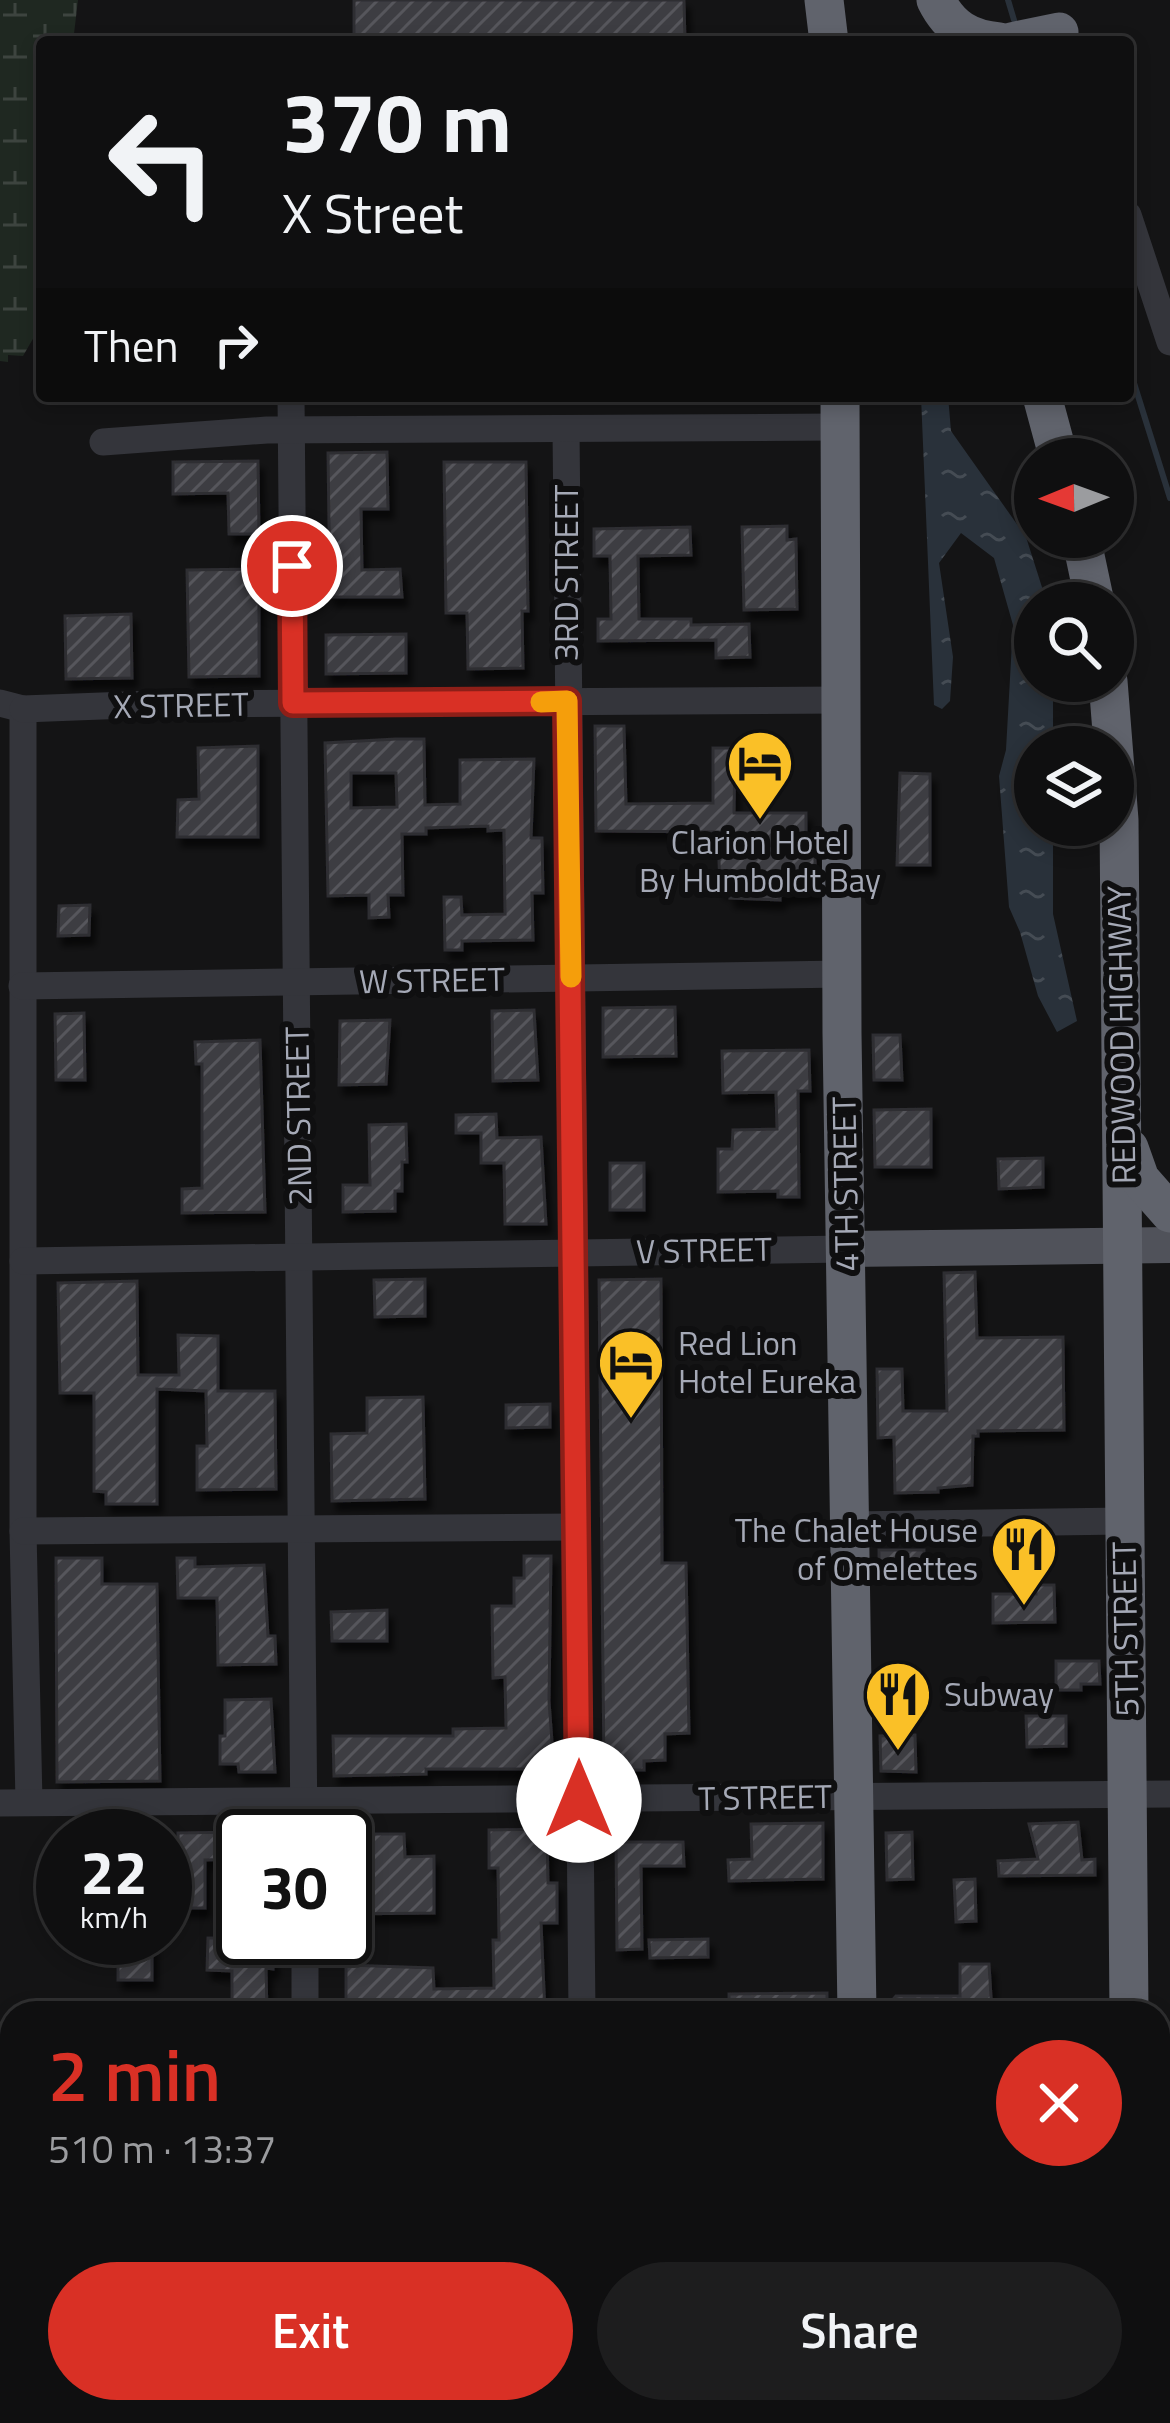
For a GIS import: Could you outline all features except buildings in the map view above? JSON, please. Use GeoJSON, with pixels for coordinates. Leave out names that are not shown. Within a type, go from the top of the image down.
{"type":"FeatureCollection","features":[{"type":"Feature","properties":{"kind":"highway"},"geometry":{"type":"LineString","coordinates":[[808,0],[811,36]]}},
{"type":"Feature","properties":{"kind":"highway"},"geometry":{"type":"LineString","coordinates":[[824,0],[828,36]]}},
{"type":"Feature","properties":{"kind":"highway"},"geometry":{"type":"LineString","coordinates":[[923,0],[933,36]]}},
{"type":"Feature","properties":{"kind":"highway"},"geometry":{"type":"LineString","coordinates":[[937,0],[958,30],[971,36]]}},
{"type":"Feature","properties":{"kind":"highway"},"geometry":{"type":"LineString","coordinates":[[1044,402],[1053,438]]}},
{"type":"Feature","properties":{"kind":"highway","name":"4TH STREET"},"geometry":{"type":"LineString","coordinates":[[840,411],[857,2001]]}},
{"type":"Feature","properties":{"kind":"highway","name":"REDWOOD HIGHWAY"},"geometry":{"type":"LineString","coordinates":[[1110,702],[1119,820],[1124,1245]]}},
{"type":"Feature","properties":{"kind":"highway"},"geometry":{"type":"LineString","coordinates":[[1123,1124],[1140,1179],[1170,1213]]}},
{"type":"Feature","properties":{"kind":"highway","name":"5TH STREET"},"geometry":{"type":"LineString","coordinates":[[1124,1245],[1129,2001]]}},
{"type":"Feature","properties":{"kind":"main road","name":"V STREET"},"geometry":{"type":"LineString","coordinates":[[846,1249],[1170,1245]]}},
{"type":"Feature","properties":{"kind":"street"},"geometry":{"type":"LineString","coordinates":[[1134,233],[1170,342]]}},
{"type":"Feature","properties":{"kind":"street","name":"2ND STREET"},"geometry":{"type":"LineString","coordinates":[[291,402],[305,1809]]}},
{"type":"Feature","properties":{"kind":"street"},"geometry":{"type":"LineString","coordinates":[[103,442],[292,430],[566,429],[840,411]]}},
{"type":"Feature","properties":{"kind":"street","name":"3RD STREET"},"geometry":{"type":"LineString","coordinates":[[566,429],[582,2001]]}},
{"type":"Feature","properties":{"kind":"street","name":"X STREET"},"geometry":{"type":"LineString","coordinates":[[11,706],[843,700]]}},
{"type":"Feature","properties":{"kind":"street"},"geometry":{"type":"LineString","coordinates":[[10,1805],[23,1531],[22,986],[11,706]]}},
{"type":"Feature","properties":{"kind":"street","name":"W STREET"},"geometry":{"type":"LineString","coordinates":[[22,986],[843,974]]}},
{"type":"Feature","properties":{"kind":"street","name":"V STREET"},"geometry":{"type":"LineString","coordinates":[[22,1261],[846,1249]]}},
{"type":"Feature","properties":{"kind":"street"},"geometry":{"type":"LineString","coordinates":[[850,1525],[1124,1521]]}},
{"type":"Feature","properties":{"kind":"street"},"geometry":{"type":"LineString","coordinates":[[23,1531],[577,1527]]}},
{"type":"Feature","properties":{"kind":"street","name":"T STREET"},"geometry":{"type":"LineString","coordinates":[[10,1805],[1170,1794]]}},
{"type":"Feature","properties":{"kind":"street"},"geometry":{"type":"LineString","coordinates":[[304,1965],[305,2001]]}},
{"type":"Feature","properties":{"kind":"green space"},"geometry":{"type":"Polygon","coordinates":[[[0,0],[78,0],[74,36],[36,36],[36,333],[23,356],[8,355],[8,362],[0,361],[0,0]]]}},
{"type":"Feature","properties":{"kind":"water"},"geometry":{"type":"Polygon","coordinates":[[[921,402],[949,402],[951,431],[1014,520],[1014,558],[1033,558],[1040,582],[1014,582],[1014,702],[1053,702],[1053,726],[1014,726],[1014,846],[1053,846],[1053,914],[1077,1021],[1057,1032],[1038,996],[1009,907],[999,776],[1006,750],[1013,625],[994,558],[961,533],[939,563],[953,657],[950,701],[942,709],[934,705],[921,402]]]}},
{"type":"Feature","properties":{"kind":"waterway"},"geometry":{"type":"LineString","coordinates":[[1008,0],[1014,20]]}},
{"type":"Feature","properties":{"kind":"waterway"},"geometry":{"type":"LineString","coordinates":[[1134,383],[1170,498]]}},
{"type":"Feature","properties":{"kind":"slow traffic"},"geometry":{"type":"LineString","coordinates":[[541,702],[567,701],[571,977]]}},
{"type":"Feature","properties":{"kind":"place","name":"Clarion Hotel By Humboldt Bay"},"geometry":{"type":"Point","coordinates":[760,822]}},
{"type":"Feature","properties":{"kind":"place","name":"Red Lion Hotel Eureka"},"geometry":{"type":"Point","coordinates":[631,1421]}},
{"type":"Feature","properties":{"kind":"place","name":"The Chalet House of Omelettes"},"geometry":{"type":"Point","coordinates":[1024,1608]}},
{"type":"Feature","properties":{"kind":"place","name":"Subway"},"geometry":{"type":"Point","coordinates":[898,1753]}},
{"type":"Feature","properties":{"kind":"route"},"geometry":{"type":"LineString","coordinates":[[292,566],[293,703],[567,701],[579,1800]]}}]}
